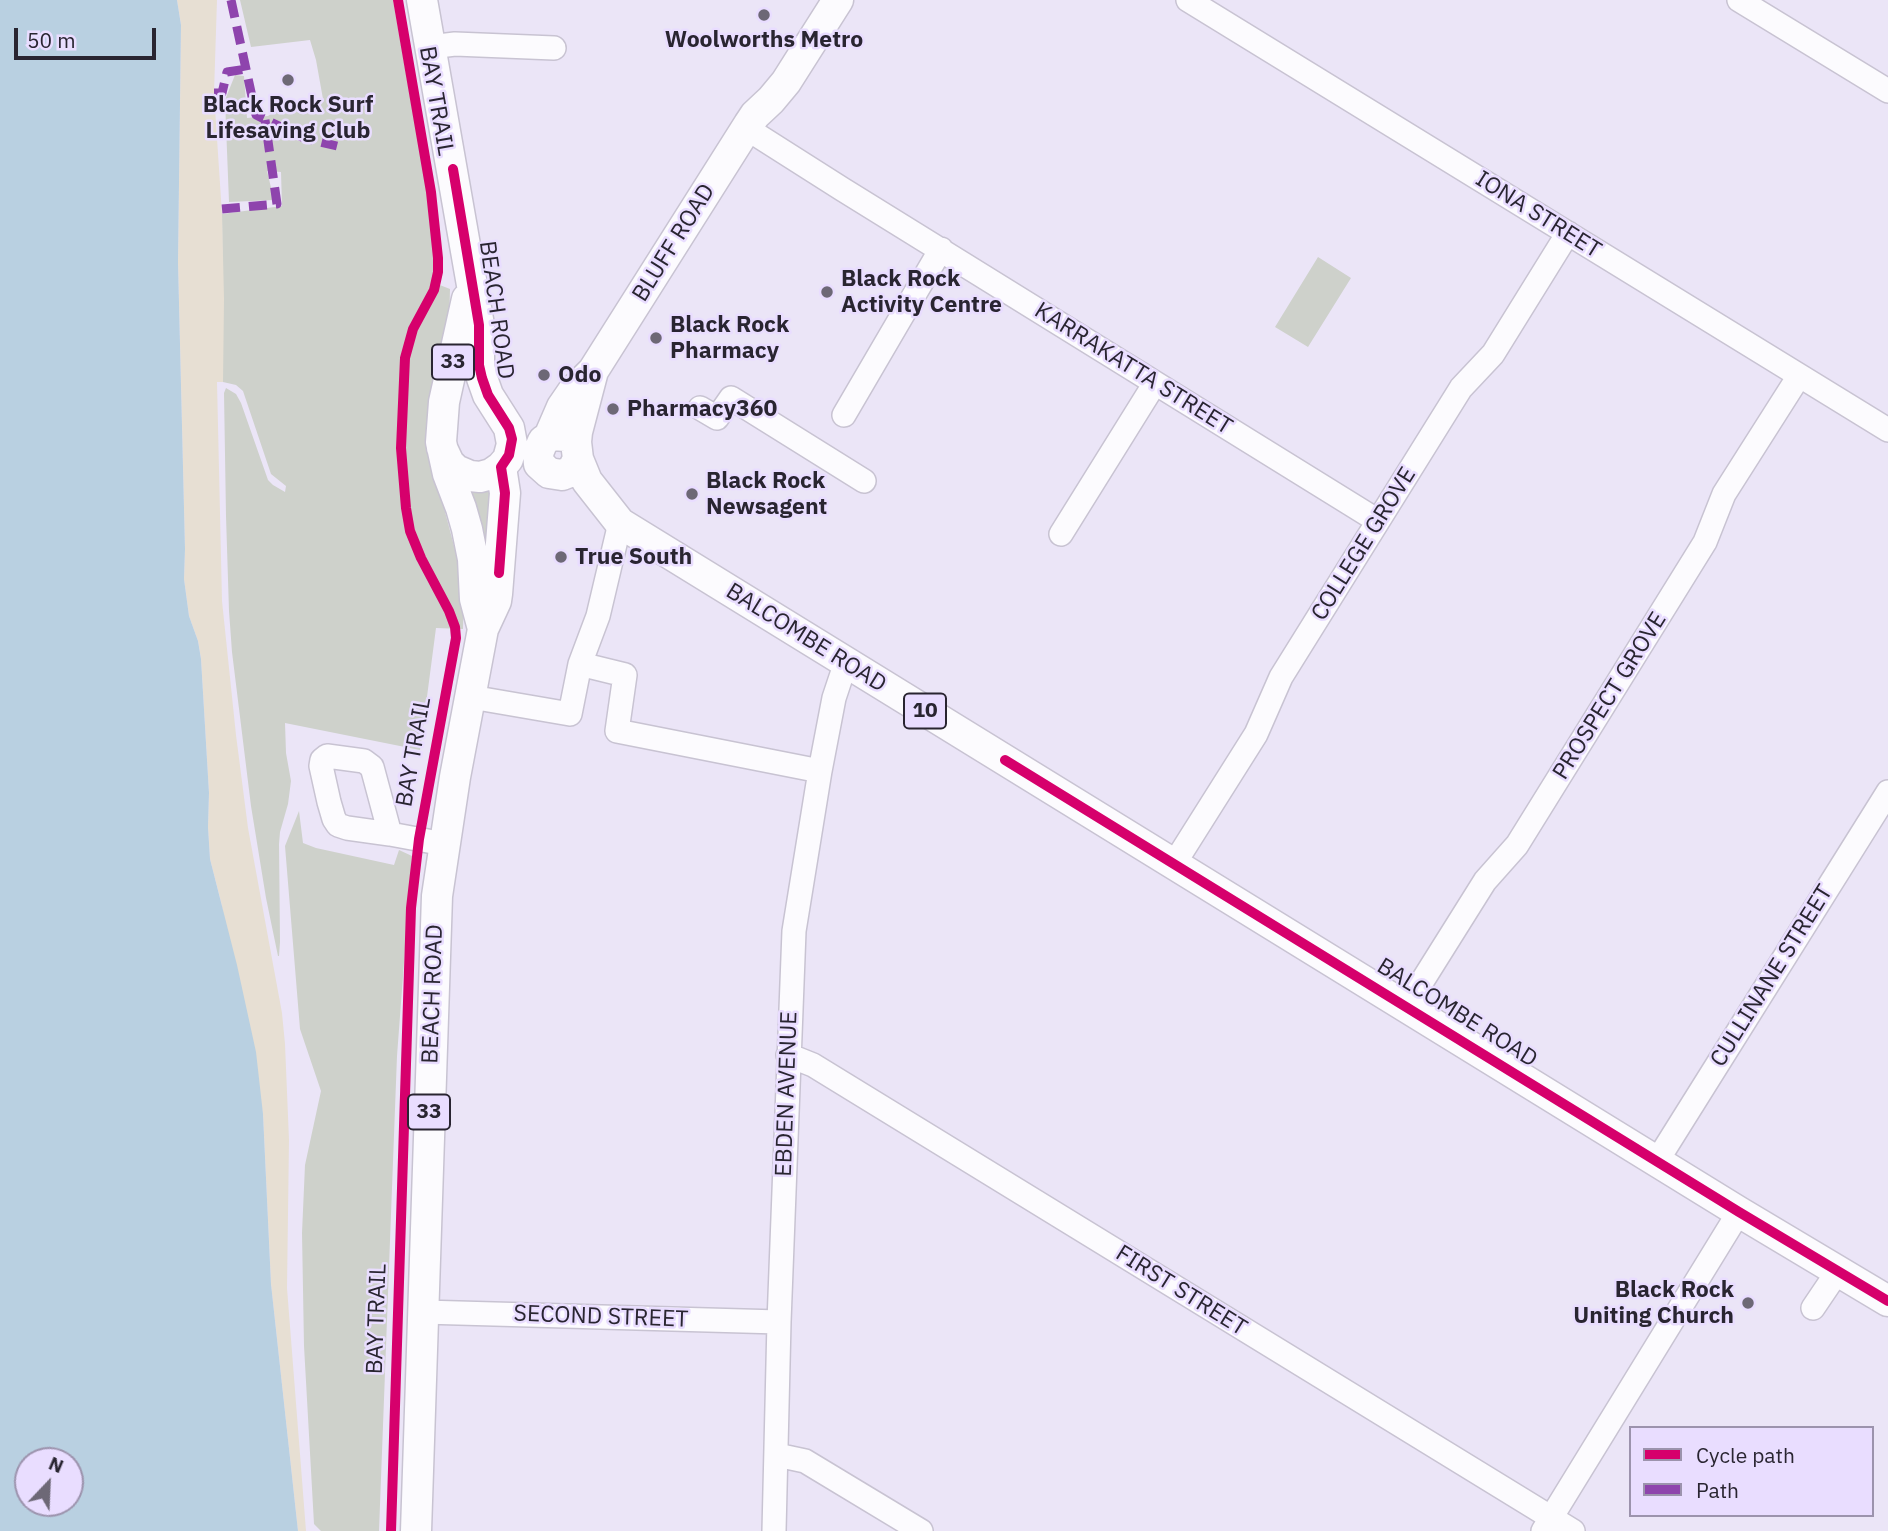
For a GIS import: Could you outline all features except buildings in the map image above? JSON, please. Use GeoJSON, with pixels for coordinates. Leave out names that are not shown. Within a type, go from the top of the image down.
{"type":"FeatureCollection","features":[{"type":"Feature","properties":{"kind":"main road","name":"BEACH ROAD"},"geometry":{"type":"LineString","coordinates":[[416,1531],[435,925],[444,844],[483,629],[496,601],[505,493],[502,467],[512,444],[509,428],[488,395],[482,378],[479,325],[422,0]]}},
{"type":"Feature","properties":{"kind":"main road","name":"BLUFF ROAD"},"geometry":{"type":"LineString","coordinates":[[547,438],[567,400],[593,371],[751,121],[786,51],[818,0]]}},
{"type":"Feature","properties":{"kind":"main road","name":"BLUFF ROAD"},"geometry":{"type":"LineString","coordinates":[[751,121],[786,82],[838,0]]}},
{"type":"Feature","properties":{"kind":"main road","name":"BEACH ROAD"},"geometry":{"type":"LineString","coordinates":[[471,285],[444,402],[442,444],[448,474],[467,529],[473,559],[475,599],[483,629]]}},
{"type":"Feature","properties":{"kind":"main road","name":"BLUFF ROAD"},"geometry":{"type":"LineString","coordinates":[[578,454],[576,436],[593,371]]}},
{"type":"Feature","properties":{"kind":"main road","name":"BEACH ROAD"},"geometry":{"type":"LineString","coordinates":[[442,444],[444,430],[451,418],[466,408],[484,407],[501,417]]}},
{"type":"Feature","properties":{"kind":"main road"},"geometry":{"type":"LineString","coordinates":[[501,417],[529,418],[540,426],[547,438]]}},
{"type":"Feature","properties":{"kind":"main road"},"geometry":{"type":"LineString","coordinates":[[556,435],[573,440],[578,454],[576,466],[567,474],[550,474],[539,464],[539,447],[547,438],[556,435]]}},
{"type":"Feature","properties":{"kind":"main road"},"geometry":{"type":"LineString","coordinates":[[442,444],[449,463],[465,475],[485,476],[502,467],[523,480],[536,480],[550,474]]}},
{"type":"Feature","properties":{"kind":"main road","name":"BALCOMBE ROAD"},"geometry":{"type":"LineString","coordinates":[[578,454],[587,481],[620,523]]}},
{"type":"Feature","properties":{"kind":"main road","name":"BALCOMBE ROAD"},"geometry":{"type":"LineString","coordinates":[[550,474],[556,483],[593,514],[620,523],[1888,1301]]}},
{"type":"Feature","properties":{"kind":"street","name":"IONA STREET"},"geometry":{"type":"LineString","coordinates":[[1188,0],[1888,430]]}},
{"type":"Feature","properties":{"kind":"street"},"geometry":{"type":"LineString","coordinates":[[1738,0],[1888,91]]}},
{"type":"Feature","properties":{"kind":"street"},"geometry":{"type":"LineString","coordinates":[[430,47],[458,44],[555,48]]}},
{"type":"Feature","properties":{"kind":"street","name":"KARRAKATTA STREET"},"geometry":{"type":"LineString","coordinates":[[751,121],[831,182],[1378,521]]}},
{"type":"Feature","properties":{"kind":"street","name":"COLLEGE GROVE"},"geometry":{"type":"LineString","coordinates":[[1174,864],[1255,734],[1281,677],[1461,388],[1493,354],[1568,233]]}},
{"type":"Feature","properties":{"kind":"street"},"geometry":{"type":"LineString","coordinates":[[844,415],[941,249]]}},
{"type":"Feature","properties":{"kind":"street","name":"PROSPECT GROVE"},"geometry":{"type":"LineString","coordinates":[[1406,1007],[1485,881],[1517,845],[1705,542],[1724,494],[1799,376]]}},
{"type":"Feature","properties":{"kind":"street"},"geometry":{"type":"LineString","coordinates":[[1061,534],[1155,383]]}},
{"type":"Feature","properties":{"kind":"street"},"geometry":{"type":"LineString","coordinates":[[700,408],[717,418],[731,398],[864,481]]}},
{"type":"Feature","properties":{"kind":"street"},"geometry":{"type":"LineString","coordinates":[[471,697],[570,714],[580,664],[597,616],[620,523]]}},
{"type":"Feature","properties":{"kind":"street","name":"EBDEN AVENUE"},"geometry":{"type":"LineString","coordinates":[[774,1531],[794,930],[834,698],[846,662]]}},
{"type":"Feature","properties":{"kind":"street"},"geometry":{"type":"LineString","coordinates":[[580,664],[625,675],[617,731],[820,771]]}},
{"type":"Feature","properties":{"kind":"street","name":"CULLINANE STREET"},"geometry":{"type":"LineString","coordinates":[[1657,1161],[1888,792]]}},
{"type":"Feature","properties":{"kind":"street"},"geometry":{"type":"LineString","coordinates":[[390,834],[444,844]]}},
{"type":"Feature","properties":{"kind":"street","name":"FIRST STREET"},"geometry":{"type":"LineString","coordinates":[[788,1055],[813,1065],[1547,1525],[1573,1531]]}},
{"type":"Feature","properties":{"kind":"street"},"geometry":{"type":"LineString","coordinates":[[1547,1525],[1740,1212]]}},
{"type":"Feature","properties":{"kind":"street"},"geometry":{"type":"LineString","coordinates":[[1813,1308],[1838,1271]]}},
{"type":"Feature","properties":{"kind":"street","name":"SECOND STREET"},"geometry":{"type":"LineString","coordinates":[[423,1312],[779,1322]]}},
{"type":"Feature","properties":{"kind":"street"},"geometry":{"type":"LineString","coordinates":[[777,1455],[805,1461],[921,1531]]}},
{"type":"Feature","properties":{"kind":"shaded area"},"geometry":{"type":"Polygon","coordinates":[[[240,0],[393,0],[429,204],[435,265],[432,282],[450,289],[449,328],[427,443],[464,584],[463,629],[436,628],[420,750],[285,723],[291,781],[279,844],[279,956],[266,898],[251,806],[232,652],[226,516],[226,388],[236,394],[241,403],[268,480],[285,492],[286,486],[271,474],[243,391],[236,385],[223,382],[222,214],[282,206],[281,172],[267,171],[274,200],[229,202],[225,100],[235,75],[244,76],[247,118],[268,116],[282,106],[323,99],[310,40],[251,47],[240,0]]]}},
{"type":"Feature","properties":{"kind":"shaded area"},"geometry":{"type":"Polygon","coordinates":[[[1318,257],[1351,278],[1308,347],[1275,327],[1318,257]]]}},
{"type":"Feature","properties":{"kind":"shaded area"},"geometry":{"type":"Polygon","coordinates":[[[465,483],[492,486],[491,568],[465,483]]]}},
{"type":"Feature","properties":{"kind":"shaded area"},"geometry":{"type":"Polygon","coordinates":[[[299,811],[303,843],[394,865],[399,850],[412,856],[397,1056],[379,1531],[321,1531],[314,1524],[304,1346],[302,1233],[305,1165],[321,1091],[300,1029],[285,846],[299,811]]]}},
{"type":"Feature","properties":{"kind":"sand"},"geometry":{"type":"Polygon","coordinates":[[[177,0],[217,0],[214,93],[222,214],[224,299],[223,382],[217,382],[222,601],[248,828],[282,1013],[285,1044],[289,1140],[287,1288],[306,1531],[298,1531],[271,1284],[263,1114],[210,859],[201,659],[189,616],[184,579],[178,262],[181,25],[177,0]]]}},
{"type":"Feature","properties":{"kind":"water"},"geometry":{"type":"Polygon","coordinates":[[[0,0],[177,0],[181,25],[178,262],[184,579],[189,616],[201,659],[210,859],[256,1052],[263,1114],[271,1284],[298,1531],[0,1531],[0,0]]]}},
{"type":"Feature","properties":{"kind":"marked path"},"geometry":{"type":"LineString","coordinates":[[231,0],[256,115],[304,138],[337,146]]}},
{"type":"Feature","properties":{"kind":"marked path"},"geometry":{"type":"LineString","coordinates":[[214,93],[222,93],[227,72],[246,69]]}},
{"type":"Feature","properties":{"kind":"marked path"},"geometry":{"type":"LineString","coordinates":[[222,209],[277,204],[265,120]]}},
{"type":"Feature","properties":{"kind":"cycle path","name":"BAY TRAIL"},"geometry":{"type":"LineString","coordinates":[[391,1531],[411,908],[419,839],[456,638],[449,611],[410,531],[406,508],[401,448],[405,358],[413,329],[434,290],[438,258],[431,192],[398,0]]}},
{"type":"Feature","properties":{"kind":"cycle path"},"geometry":{"type":"LineString","coordinates":[[453,169],[479,325],[479,365],[488,395],[509,428],[512,439],[509,455],[501,467],[505,493],[499,573]]}},
{"type":"Feature","properties":{"kind":"cycle path"},"geometry":{"type":"LineString","coordinates":[[1005,760],[1888,1301]]}},
{"type":"Feature","properties":{"kind":"place","name":"Woolworths Metro"},"geometry":{"type":"Point","coordinates":[764,15]}},
{"type":"Feature","properties":{"kind":"place","name":"Black Rock Surf Lifesaving Club"},"geometry":{"type":"Point","coordinates":[288,80]}},
{"type":"Feature","properties":{"kind":"place","name":"Black Rock Activity Centre"},"geometry":{"type":"Point","coordinates":[827,292]}},
{"type":"Feature","properties":{"kind":"place","name":"Black Rock Pharmacy"},"geometry":{"type":"Point","coordinates":[656,338]}},
{"type":"Feature","properties":{"kind":"place","name":"Odo"},"geometry":{"type":"Point","coordinates":[544,375]}},
{"type":"Feature","properties":{"kind":"place","name":"Pharmacy360"},"geometry":{"type":"Point","coordinates":[613,409]}},
{"type":"Feature","properties":{"kind":"place","name":"Black Rock Newsagent"},"geometry":{"type":"Point","coordinates":[692,494]}},
{"type":"Feature","properties":{"kind":"place","name":"True South"},"geometry":{"type":"Point","coordinates":[561,557]}},
{"type":"Feature","properties":{"kind":"place","name":"Black Rock Uniting Church"},"geometry":{"type":"Point","coordinates":[1748,1303]}}]}
